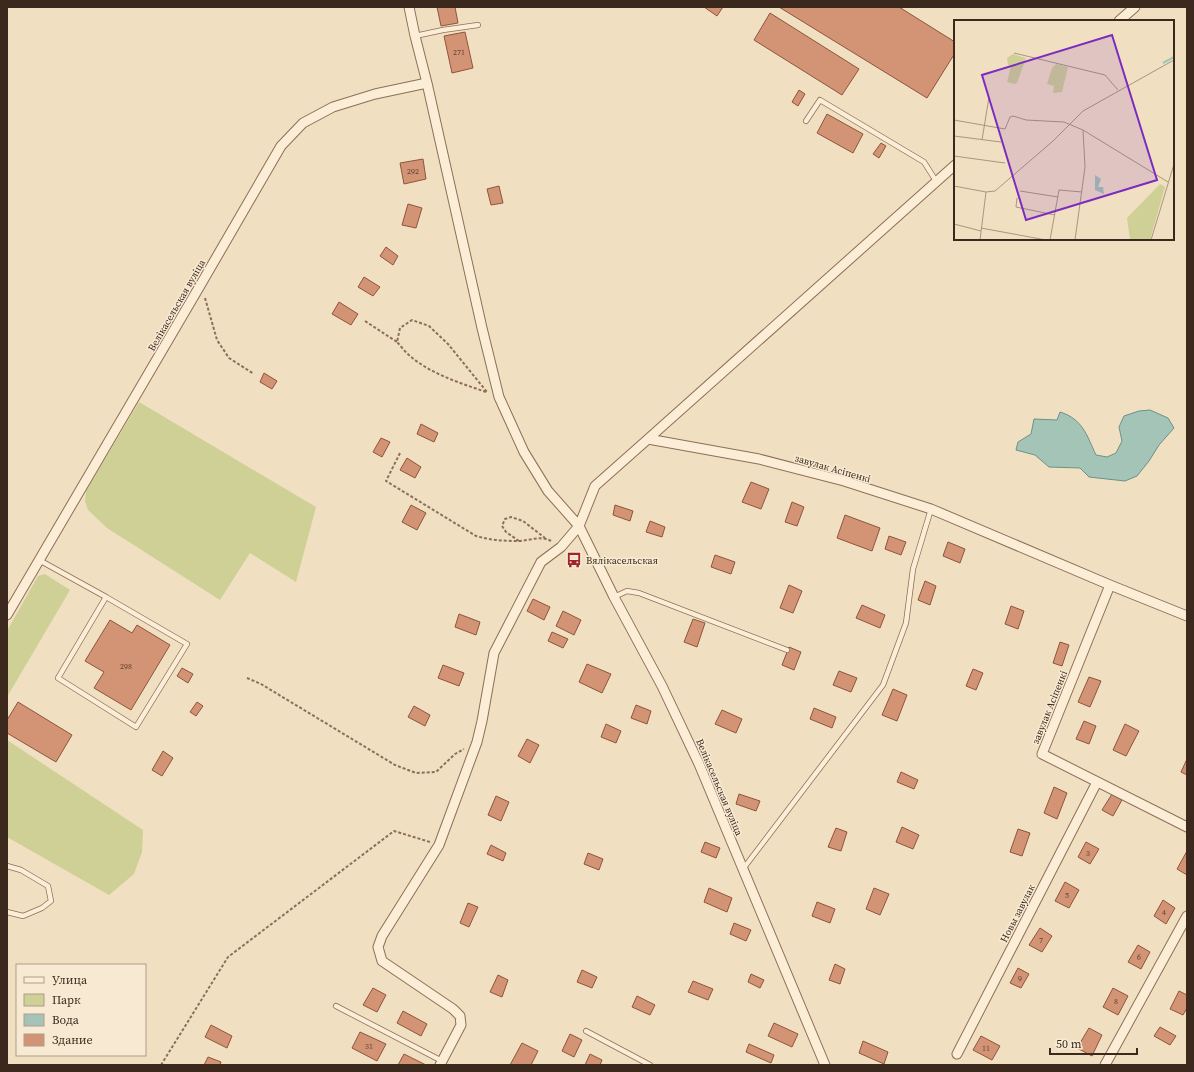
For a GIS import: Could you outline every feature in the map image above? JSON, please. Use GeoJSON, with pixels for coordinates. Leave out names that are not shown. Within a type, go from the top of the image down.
{"type":"FeatureCollection","features":[{"type":"Feature","properties":{"kind":"street","name":"Велікасельская вуліца"},"geometry":{"type":"LineString","coordinates":[[410,7],[415,36],[428,83],[482,328],[499,397],[524,452],[548,491],[579,526],[614,597],[662,686],[699,764],[825,1065]]}},
{"type":"Feature","properties":{"kind":"street"},"geometry":{"type":"LineString","coordinates":[[1120,20],[1135,7]]}},
{"type":"Feature","properties":{"kind":"street","name":"Велікасельская вуліца"},"geometry":{"type":"LineString","coordinates":[[7,615],[281,146],[304,123],[333,107],[375,94],[428,83]]}},
{"type":"Feature","properties":{"kind":"street"},"geometry":{"type":"LineString","coordinates":[[441,1063],[461,1025],[460,1016],[453,1009],[382,961],[378,947],[382,936],[439,845],[477,742],[494,653],[541,562],[561,547],[579,526],[595,486],[954,165]]}},
{"type":"Feature","properties":{"kind":"street","name":"завулак Асіпенкі"},"geometry":{"type":"LineString","coordinates":[[648,439],[759,459],[844,481],[931,509],[1187,616]]}},
{"type":"Feature","properties":{"kind":"street","name":"завулак Асіпенкі"},"geometry":{"type":"LineString","coordinates":[[1110,585],[1042,754],[1187,827]]}},
{"type":"Feature","properties":{"kind":"street","name":"Новы завулак"},"geometry":{"type":"LineString","coordinates":[[957,1054],[1097,782]]}},
{"type":"Feature","properties":{"kind":"street"},"geometry":{"type":"LineString","coordinates":[[1104,1065],[1187,916]]}},
{"type":"Feature","properties":{"kind":"lane"},"geometry":{"type":"LineString","coordinates":[[415,36],[478,24]]}},
{"type":"Feature","properties":{"kind":"lane"},"geometry":{"type":"LineString","coordinates":[[806,121],[820,100],[924,162],[936,182]]}},
{"type":"Feature","properties":{"kind":"lane"},"geometry":{"type":"LineString","coordinates":[[742,869],[883,685],[906,622],[913,569],[931,509]]}},
{"type":"Feature","properties":{"kind":"lane"},"geometry":{"type":"LineString","coordinates":[[38,560],[106,597],[188,644],[136,727],[58,678],[106,597]]}},
{"type":"Feature","properties":{"kind":"lane"},"geometry":{"type":"LineString","coordinates":[[614,597],[627,591],[638,593],[787,650]]}},
{"type":"Feature","properties":{"kind":"lane"},"geometry":{"type":"LineString","coordinates":[[7,866],[21,870],[48,886],[51,901],[42,908],[23,916],[7,912]]}},
{"type":"Feature","properties":{"kind":"lane"},"geometry":{"type":"LineString","coordinates":[[336,1006],[441,1063]]}},
{"type":"Feature","properties":{"kind":"lane"},"geometry":{"type":"LineString","coordinates":[[586,1031],[650,1065]]}},
{"type":"Feature","properties":{"kind":"path"},"geometry":{"type":"LineString","coordinates":[[201,284],[217,340],[229,358],[254,374]]}},
{"type":"Feature","properties":{"kind":"path"},"geometry":{"type":"LineString","coordinates":[[398,342],[400,328],[412,320],[428,326],[448,344],[486,392]]}},
{"type":"Feature","properties":{"kind":"path"},"geometry":{"type":"LineString","coordinates":[[365,321],[398,342],[408,355],[425,367],[449,379],[499,397]]}},
{"type":"Feature","properties":{"kind":"path"},"geometry":{"type":"LineString","coordinates":[[400,453],[386,481],[476,536],[492,540],[519,541],[545,538]]}},
{"type":"Feature","properties":{"kind":"path"},"geometry":{"type":"LineString","coordinates":[[519,541],[506,532],[502,526],[505,519],[512,517],[523,521],[545,538],[561,547]]}},
{"type":"Feature","properties":{"kind":"path"},"geometry":{"type":"LineString","coordinates":[[247,678],[261,684],[395,765],[416,773],[436,772],[455,754],[477,742]]}},
{"type":"Feature","properties":{"kind":"path"},"geometry":{"type":"LineString","coordinates":[[161,1065],[228,958],[394,831],[439,845]]}},
{"type":"Feature","properties":{"kind":"green space"},"geometry":{"type":"Polygon","coordinates":[[[139,402],[316,507],[296,582],[250,553],[220,600],[107,528],[88,510],[85,501],[86,491],[139,402]]]}},
{"type":"Feature","properties":{"kind":"green space"},"geometry":{"type":"Polygon","coordinates":[[[45,574],[70,590],[7,697],[7,631],[38,576],[45,574]]]}},
{"type":"Feature","properties":{"kind":"green space"},"geometry":{"type":"Polygon","coordinates":[[[7,740],[143,830],[142,852],[134,874],[109,895],[7,837],[7,740]]]}},
{"type":"Feature","properties":{"kind":"water"},"geometry":{"type":"Polygon","coordinates":[[[1150,410],[1168,418],[1174,428],[1159,445],[1137,476],[1125,481],[1089,477],[1080,468],[1049,467],[1035,455],[1016,450],[1018,442],[1031,434],[1034,419],[1057,420],[1060,412],[1068,415],[1079,424],[1087,435],[1096,455],[1107,457],[1116,453],[1122,441],[1119,427],[1124,416],[1139,411],[1150,410]]]}},
{"type":"Feature","properties":{"kind":"building"},"geometry":{"type":"Polygon","coordinates":[[[437,7],[455,7],[458,23],[441,26],[437,7]]]}},
{"type":"Feature","properties":{"kind":"building"},"geometry":{"type":"Polygon","coordinates":[[[704,7],[723,7],[717,16],[704,7]]]}},
{"type":"Feature","properties":{"kind":"building"},"geometry":{"type":"Polygon","coordinates":[[[779,7],[899,7],[954,41],[954,55],[927,98],[779,7]]]}},
{"type":"Feature","properties":{"kind":"building"},"geometry":{"type":"Polygon","coordinates":[[[770,13],[859,69],[842,95],[754,40],[770,13]]]}},
{"type":"Feature","properties":{"kind":"building"},"geometry":{"type":"Polygon","coordinates":[[[465,32],[473,68],[452,73],[444,36],[465,32]]]}},
{"type":"Feature","properties":{"kind":"building"},"geometry":{"type":"Polygon","coordinates":[[[799,90],[805,94],[798,106],[792,102],[799,90]]]}},
{"type":"Feature","properties":{"kind":"building"},"geometry":{"type":"Polygon","coordinates":[[[827,114],[863,134],[853,153],[817,133],[827,114]]]}},
{"type":"Feature","properties":{"kind":"building"},"geometry":{"type":"Polygon","coordinates":[[[881,143],[886,146],[879,158],[873,154],[881,143]]]}},
{"type":"Feature","properties":{"kind":"building"},"geometry":{"type":"Polygon","coordinates":[[[423,159],[426,179],[404,184],[400,163],[423,159]]]}},
{"type":"Feature","properties":{"kind":"building"},"geometry":{"type":"Polygon","coordinates":[[[499,186],[503,203],[491,205],[487,189],[499,186]]]}},
{"type":"Feature","properties":{"kind":"building"},"geometry":{"type":"Polygon","coordinates":[[[408,204],[422,208],[416,228],[402,225],[408,204]]]}},
{"type":"Feature","properties":{"kind":"building"},"geometry":{"type":"Polygon","coordinates":[[[386,247],[398,256],[393,265],[380,256],[386,247]]]}},
{"type":"Feature","properties":{"kind":"building"},"geometry":{"type":"Polygon","coordinates":[[[364,277],[380,287],[373,296],[358,287],[364,277]]]}},
{"type":"Feature","properties":{"kind":"building"},"geometry":{"type":"Polygon","coordinates":[[[339,302],[358,314],[351,325],[332,314],[339,302]]]}},
{"type":"Feature","properties":{"kind":"building"},"geometry":{"type":"Polygon","coordinates":[[[264,373],[277,381],[272,389],[260,382],[264,373]]]}},
{"type":"Feature","properties":{"kind":"building"},"geometry":{"type":"Polygon","coordinates":[[[421,424],[438,433],[434,442],[417,434],[421,424]]]}},
{"type":"Feature","properties":{"kind":"building"},"geometry":{"type":"Polygon","coordinates":[[[381,438],[390,442],[382,457],[373,452],[381,438]]]}},
{"type":"Feature","properties":{"kind":"building"},"geometry":{"type":"Polygon","coordinates":[[[407,458],[421,467],[415,478],[400,470],[407,458]]]}},
{"type":"Feature","properties":{"kind":"building"},"geometry":{"type":"Polygon","coordinates":[[[751,482],[769,489],[761,509],[742,502],[751,482]]]}},
{"type":"Feature","properties":{"kind":"building"},"geometry":{"type":"Polygon","coordinates":[[[792,502],[804,507],[797,526],[785,522],[792,502]]]}},
{"type":"Feature","properties":{"kind":"building"},"geometry":{"type":"Polygon","coordinates":[[[411,505],[426,513],[417,530],[402,522],[411,505]]]}},
{"type":"Feature","properties":{"kind":"building"},"geometry":{"type":"Polygon","coordinates":[[[615,505],[633,511],[630,521],[613,515],[615,505]]]}},
{"type":"Feature","properties":{"kind":"building"},"geometry":{"type":"Polygon","coordinates":[[[845,515],[880,528],[872,551],[837,538],[845,515]]]}},
{"type":"Feature","properties":{"kind":"building"},"geometry":{"type":"Polygon","coordinates":[[[650,521],[665,527],[662,537],[646,532],[650,521]]]}},
{"type":"Feature","properties":{"kind":"building"},"geometry":{"type":"Polygon","coordinates":[[[889,536],[906,542],[901,555],[885,549],[889,536]]]}},
{"type":"Feature","properties":{"kind":"building"},"geometry":{"type":"Polygon","coordinates":[[[948,542],[965,549],[960,563],[943,556],[948,542]]]}},
{"type":"Feature","properties":{"kind":"building"},"geometry":{"type":"Polygon","coordinates":[[[715,555],[735,562],[731,574],[711,567],[715,555]]]}},
{"type":"Feature","properties":{"kind":"building"},"geometry":{"type":"Polygon","coordinates":[[[925,581],[936,586],[930,605],[918,600],[925,581]]]}},
{"type":"Feature","properties":{"kind":"building"},"geometry":{"type":"Polygon","coordinates":[[[789,585],[802,591],[793,613],[780,608],[789,585]]]}},
{"type":"Feature","properties":{"kind":"building"},"geometry":{"type":"Polygon","coordinates":[[[533,599],[550,607],[544,620],[527,611],[533,599]]]}},
{"type":"Feature","properties":{"kind":"building"},"geometry":{"type":"Polygon","coordinates":[[[862,605],[885,615],[880,628],[856,618],[862,605]]]}},
{"type":"Feature","properties":{"kind":"building"},"geometry":{"type":"Polygon","coordinates":[[[1011,606],[1024,611],[1018,629],[1005,624],[1011,606]]]}},
{"type":"Feature","properties":{"kind":"building"},"geometry":{"type":"Polygon","coordinates":[[[563,611],[581,620],[574,635],[556,626],[563,611]]]}},
{"type":"Feature","properties":{"kind":"building"},"geometry":{"type":"Polygon","coordinates":[[[459,614],[480,622],[476,635],[455,627],[459,614]]]}},
{"type":"Feature","properties":{"kind":"building"},"geometry":{"type":"Polygon","coordinates":[[[693,619],[705,623],[697,647],[684,642],[693,619]]]}},
{"type":"Feature","properties":{"kind":"building"},"geometry":{"type":"Polygon","coordinates":[[[110,620],[132,633],[137,625],[170,645],[131,710],[94,688],[104,672],[85,661],[110,620]]]}},
{"type":"Feature","properties":{"kind":"building"},"geometry":{"type":"Polygon","coordinates":[[[552,632],[568,639],[563,648],[548,641],[552,632]]]}},
{"type":"Feature","properties":{"kind":"building"},"geometry":{"type":"Polygon","coordinates":[[[1060,642],[1069,645],[1062,666],[1053,663],[1060,642]]]}},
{"type":"Feature","properties":{"kind":"building"},"geometry":{"type":"Polygon","coordinates":[[[789,647],[801,652],[794,670],[782,665],[789,647]]]}},
{"type":"Feature","properties":{"kind":"building"},"geometry":{"type":"Polygon","coordinates":[[[587,664],[611,674],[602,693],[579,682],[587,664]]]}},
{"type":"Feature","properties":{"kind":"building"},"geometry":{"type":"Polygon","coordinates":[[[443,665],[464,673],[459,686],[438,678],[443,665]]]}},
{"type":"Feature","properties":{"kind":"building"},"geometry":{"type":"Polygon","coordinates":[[[182,668],[193,674],[188,683],[177,676],[182,668]]]}},
{"type":"Feature","properties":{"kind":"building"},"geometry":{"type":"Polygon","coordinates":[[[973,669],[983,673],[976,690],[966,686],[973,669]]]}},
{"type":"Feature","properties":{"kind":"building"},"geometry":{"type":"Polygon","coordinates":[[[839,671],[857,678],[851,692],[833,685],[839,671]]]}},
{"type":"Feature","properties":{"kind":"building"},"geometry":{"type":"Polygon","coordinates":[[[1089,677],[1101,681],[1090,707],[1078,702],[1089,677]]]}},
{"type":"Feature","properties":{"kind":"building"},"geometry":{"type":"Polygon","coordinates":[[[893,689],[907,695],[897,721],[882,715],[893,689]]]}},
{"type":"Feature","properties":{"kind":"building"},"geometry":{"type":"Polygon","coordinates":[[[18,702],[72,735],[56,762],[7,733],[7,720],[18,702]]]}},
{"type":"Feature","properties":{"kind":"building"},"geometry":{"type":"Polygon","coordinates":[[[197,702],[203,706],[196,716],[190,712],[197,702]]]}},
{"type":"Feature","properties":{"kind":"building"},"geometry":{"type":"Polygon","coordinates":[[[636,705],[651,711],[647,724],[631,718],[636,705]]]}},
{"type":"Feature","properties":{"kind":"building"},"geometry":{"type":"Polygon","coordinates":[[[414,706],[430,715],[425,726],[408,717],[414,706]]]}},
{"type":"Feature","properties":{"kind":"building"},"geometry":{"type":"Polygon","coordinates":[[[814,708],[836,717],[832,728],[810,719],[814,708]]]}},
{"type":"Feature","properties":{"kind":"building"},"geometry":{"type":"Polygon","coordinates":[[[722,710],[742,719],[736,733],[715,724],[722,710]]]}},
{"type":"Feature","properties":{"kind":"building"},"geometry":{"type":"Polygon","coordinates":[[[1084,721],[1096,726],[1089,744],[1076,739],[1084,721]]]}},
{"type":"Feature","properties":{"kind":"building"},"geometry":{"type":"Polygon","coordinates":[[[606,724],[621,731],[616,743],[601,737],[606,724]]]}},
{"type":"Feature","properties":{"kind":"building"},"geometry":{"type":"Polygon","coordinates":[[[1125,724],[1139,731],[1126,756],[1113,750],[1125,724]]]}},
{"type":"Feature","properties":{"kind":"building"},"geometry":{"type":"Polygon","coordinates":[[[527,739],[539,745],[530,763],[518,756],[527,739]]]}},
{"type":"Feature","properties":{"kind":"building"},"geometry":{"type":"Polygon","coordinates":[[[163,751],[173,758],[162,776],[152,770],[163,751]]]}},
{"type":"Feature","properties":{"kind":"building"},"geometry":{"type":"Polygon","coordinates":[[[1187,759],[1187,775],[1181,772],[1187,759]]]}},
{"type":"Feature","properties":{"kind":"building"},"geometry":{"type":"Polygon","coordinates":[[[901,772],[918,780],[914,789],[897,782],[901,772]]]}},
{"type":"Feature","properties":{"kind":"building"},"geometry":{"type":"Polygon","coordinates":[[[1054,787],[1067,793],[1057,819],[1044,813],[1054,787]]]}},
{"type":"Feature","properties":{"kind":"building"},"geometry":{"type":"Polygon","coordinates":[[[739,794],[760,801],[756,811],[736,804],[739,794]]]}},
{"type":"Feature","properties":{"kind":"building"},"geometry":{"type":"Polygon","coordinates":[[[1112,794],[1122,800],[1113,816],[1102,810],[1112,794]]]}},
{"type":"Feature","properties":{"kind":"building"},"geometry":{"type":"Polygon","coordinates":[[[496,796],[509,802],[501,821],[488,815],[496,796]]]}},
{"type":"Feature","properties":{"kind":"building"},"geometry":{"type":"Polygon","coordinates":[[[902,827],[919,835],[913,849],[896,842],[902,827]]]}},
{"type":"Feature","properties":{"kind":"building"},"geometry":{"type":"Polygon","coordinates":[[[836,828],[847,832],[841,851],[828,847],[836,828]]]}},
{"type":"Feature","properties":{"kind":"building"},"geometry":{"type":"Polygon","coordinates":[[[1018,829],[1030,833],[1022,856],[1010,852],[1018,829]]]}},
{"type":"Feature","properties":{"kind":"building"},"geometry":{"type":"Polygon","coordinates":[[[705,842],[720,848],[716,858],[701,852],[705,842]]]}},
{"type":"Feature","properties":{"kind":"building"},"geometry":{"type":"Polygon","coordinates":[[[1086,842],[1099,849],[1090,864],[1078,857],[1086,842]]]}},
{"type":"Feature","properties":{"kind":"building"},"geometry":{"type":"Polygon","coordinates":[[[491,845],[506,853],[503,861],[487,854],[491,845]]]}},
{"type":"Feature","properties":{"kind":"building"},"geometry":{"type":"Polygon","coordinates":[[[1187,851],[1187,875],[1177,869],[1187,851]]]}},
{"type":"Feature","properties":{"kind":"building"},"geometry":{"type":"Polygon","coordinates":[[[588,853],[603,859],[599,870],[584,864],[588,853]]]}},
{"type":"Feature","properties":{"kind":"building"},"geometry":{"type":"Polygon","coordinates":[[[1065,882],[1079,890],[1069,908],[1055,901],[1065,882]]]}},
{"type":"Feature","properties":{"kind":"building"},"geometry":{"type":"Polygon","coordinates":[[[709,888],[732,898],[727,912],[704,902],[709,888]]]}},
{"type":"Feature","properties":{"kind":"building"},"geometry":{"type":"Polygon","coordinates":[[[874,888],[889,894],[880,915],[866,909],[874,888]]]}},
{"type":"Feature","properties":{"kind":"building"},"geometry":{"type":"Polygon","coordinates":[[[1163,900],[1175,908],[1166,924],[1154,916],[1163,900]]]}},
{"type":"Feature","properties":{"kind":"building"},"geometry":{"type":"Polygon","coordinates":[[[817,902],[835,909],[830,923],[812,916],[817,902]]]}},
{"type":"Feature","properties":{"kind":"building"},"geometry":{"type":"Polygon","coordinates":[[[468,903],[478,907],[469,927],[460,923],[468,903]]]}},
{"type":"Feature","properties":{"kind":"building"},"geometry":{"type":"Polygon","coordinates":[[[734,923],[751,930],[746,941],[730,934],[734,923]]]}},
{"type":"Feature","properties":{"kind":"building"},"geometry":{"type":"Polygon","coordinates":[[[1040,928],[1052,936],[1042,952],[1029,945],[1040,928]]]}},
{"type":"Feature","properties":{"kind":"building"},"geometry":{"type":"Polygon","coordinates":[[[1138,945],[1150,952],[1141,969],[1128,962],[1138,945]]]}},
{"type":"Feature","properties":{"kind":"building"},"geometry":{"type":"Polygon","coordinates":[[[835,964],[845,969],[840,984],[829,980],[835,964]]]}},
{"type":"Feature","properties":{"kind":"building"},"geometry":{"type":"Polygon","coordinates":[[[1018,968],[1029,974],[1021,988],[1010,983],[1018,968]]]}},
{"type":"Feature","properties":{"kind":"building"},"geometry":{"type":"Polygon","coordinates":[[[582,970],[597,977],[592,988],[577,982],[582,970]]]}},
{"type":"Feature","properties":{"kind":"building"},"geometry":{"type":"Polygon","coordinates":[[[751,974],[764,980],[760,988],[748,982],[751,974]]]}},
{"type":"Feature","properties":{"kind":"building"},"geometry":{"type":"Polygon","coordinates":[[[498,975],[508,980],[502,997],[490,992],[498,975]]]}},
{"type":"Feature","properties":{"kind":"building"},"geometry":{"type":"Polygon","coordinates":[[[693,981],[713,989],[708,1000],[688,992],[693,981]]]}},
{"type":"Feature","properties":{"kind":"building"},"geometry":{"type":"Polygon","coordinates":[[[373,988],[386,995],[377,1012],[363,1005],[373,988]]]}},
{"type":"Feature","properties":{"kind":"building"},"geometry":{"type":"Polygon","coordinates":[[[1113,988],[1128,996],[1118,1015],[1103,1007],[1113,988]]]}},
{"type":"Feature","properties":{"kind":"building"},"geometry":{"type":"Polygon","coordinates":[[[1179,991],[1187,995],[1187,1008],[1183,1015],[1170,1009],[1179,991]]]}},
{"type":"Feature","properties":{"kind":"building"},"geometry":{"type":"Polygon","coordinates":[[[637,996],[655,1005],[650,1015],[632,1007],[637,996]]]}},
{"type":"Feature","properties":{"kind":"building"},"geometry":{"type":"Polygon","coordinates":[[[403,1011],[427,1024],[421,1036],[397,1023],[403,1011]]]}},
{"type":"Feature","properties":{"kind":"building"},"geometry":{"type":"Polygon","coordinates":[[[774,1023],[798,1034],[792,1047],[768,1036],[774,1023]]]}},
{"type":"Feature","properties":{"kind":"building"},"geometry":{"type":"Polygon","coordinates":[[[211,1025],[232,1036],[227,1048],[205,1037],[211,1025]]]}},
{"type":"Feature","properties":{"kind":"building"},"geometry":{"type":"Polygon","coordinates":[[[1160,1027],[1176,1036],[1170,1045],[1154,1036],[1160,1027]]]}},
{"type":"Feature","properties":{"kind":"building"},"geometry":{"type":"Polygon","coordinates":[[[1089,1028],[1102,1035],[1092,1056],[1077,1048],[1089,1028]]]}},
{"type":"Feature","properties":{"kind":"building"},"geometry":{"type":"Polygon","coordinates":[[[360,1032],[386,1044],[377,1061],[352,1048],[360,1032]]]}},
{"type":"Feature","properties":{"kind":"building"},"geometry":{"type":"Polygon","coordinates":[[[570,1034],[582,1040],[574,1057],[562,1051],[570,1034]]]}},
{"type":"Feature","properties":{"kind":"building"},"geometry":{"type":"Polygon","coordinates":[[[981,1036],[1000,1046],[992,1060],[973,1050],[981,1036]]]}},
{"type":"Feature","properties":{"kind":"building"},"geometry":{"type":"Polygon","coordinates":[[[863,1041],[888,1052],[884,1064],[859,1053],[863,1041]]]}},
{"type":"Feature","properties":{"kind":"building"},"geometry":{"type":"Polygon","coordinates":[[[522,1043],[538,1051],[531,1065],[510,1065],[522,1043]]]}},
{"type":"Feature","properties":{"kind":"building"},"geometry":{"type":"Polygon","coordinates":[[[749,1044],[774,1055],[771,1063],[746,1052],[749,1044]]]}},
{"type":"Feature","properties":{"kind":"building"},"geometry":{"type":"Polygon","coordinates":[[[404,1054],[426,1065],[398,1065],[404,1054]]]}},
{"type":"Feature","properties":{"kind":"building"},"geometry":{"type":"Polygon","coordinates":[[[590,1054],[602,1060],[600,1065],[585,1065],[590,1054]]]}},
{"type":"Feature","properties":{"kind":"building"},"geometry":{"type":"Polygon","coordinates":[[[208,1057],[221,1062],[220,1065],[204,1065],[208,1057]]]}},
{"type":"Feature","properties":{"kind":"place","name":"Вялікасельская"},"geometry":{"type":"Point","coordinates":[574,560]}}]}
